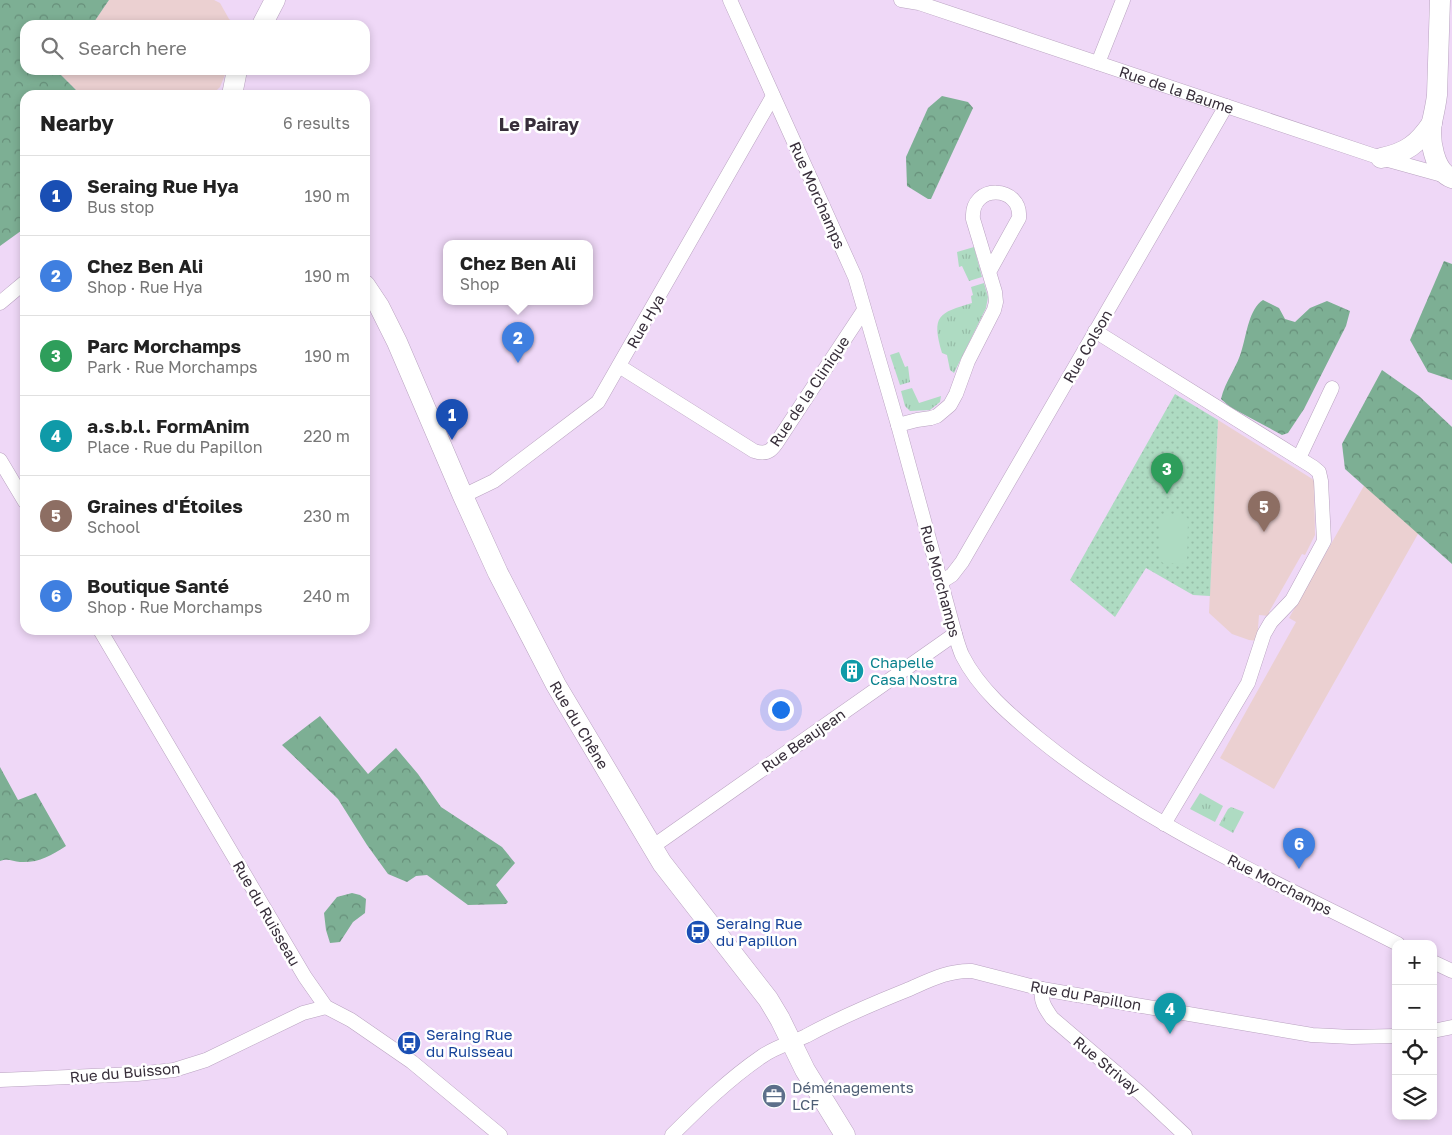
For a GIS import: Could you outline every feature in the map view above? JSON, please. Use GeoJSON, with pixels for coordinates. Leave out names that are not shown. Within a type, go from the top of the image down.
{"type":"FeatureCollection","features":[{"type":"Feature","properties":{"kind":"main road"},"geometry":{"type":"LineString","coordinates":[[265,20],[275,0]]}},
{"type":"Feature","properties":{"kind":"main road"},"geometry":{"type":"LineString","coordinates":[[1381,158],[1403,152],[1412,146],[1426,133],[1432,123],[1436,110],[1437,95],[1440,0]]}},
{"type":"Feature","properties":{"kind":"main road"},"geometry":{"type":"LineString","coordinates":[[232,90],[236,75]]}},
{"type":"Feature","properties":{"kind":"main road"},"geometry":{"type":"LineString","coordinates":[[1432,123],[1434,150],[1438,164],[1449,177]]}},
{"type":"Feature","properties":{"kind":"main road","name":"Rue du Chêne"},"geometry":{"type":"LineString","coordinates":[[370,292],[397,342],[498,573],[556,685],[652,847],[680,888],[768,999],[805,1070],[846,1135]]}},
{"type":"Feature","properties":{"kind":"street","name":"Rue Morchamps"},"geometry":{"type":"LineString","coordinates":[[730,0],[855,277],[955,634],[962,655],[978,679],[1016,720],[1087,777],[1183,836],[1392,941]]}},
{"type":"Feature","properties":{"kind":"street","name":"Rue de la Baume"},"geometry":{"type":"LineString","coordinates":[[901,0],[919,3],[1381,158],[1449,177]]}},
{"type":"Feature","properties":{"kind":"street"},"geometry":{"type":"LineString","coordinates":[[1098,63],[1123,0]]}},
{"type":"Feature","properties":{"kind":"street","name":"Rue Hya"},"geometry":{"type":"LineString","coordinates":[[463,496],[494,481],[598,402],[773,96]]}},
{"type":"Feature","properties":{"kind":"street","name":"Rue Colson"},"geometry":{"type":"LineString","coordinates":[[941,582],[952,575],[962,562],[1226,106]]}},
{"type":"Feature","properties":{"kind":"street"},"geometry":{"type":"LineString","coordinates":[[898,425],[937,416],[953,399],[968,361],[994,310],[996,302],[995,292],[973,219],[972,211],[979,198],[987,194],[1002,193],[1017,204],[1020,211],[1019,218],[989,272]]}},
{"type":"Feature","properties":{"kind":"street"},"geometry":{"type":"LineString","coordinates":[[0,303],[20,286]]}},
{"type":"Feature","properties":{"kind":"street","name":"Rue de la Clinique"},"geometry":{"type":"LineString","coordinates":[[619,366],[754,451],[767,453],[783,433],[864,310]]}},
{"type":"Feature","properties":{"kind":"street"},"geometry":{"type":"LineString","coordinates":[[1096,331],[1299,458],[1318,472],[1321,481],[1324,541],[1292,600],[1271,622],[1264,634],[1248,683],[1164,824]]}},
{"type":"Feature","properties":{"kind":"street"},"geometry":{"type":"LineString","coordinates":[[1299,458],[1332,388]]}},
{"type":"Feature","properties":{"kind":"street"},"geometry":{"type":"LineString","coordinates":[[0,460],[20,494]]}},
{"type":"Feature","properties":{"kind":"street","name":"Rue Beaujean"},"geometry":{"type":"LineString","coordinates":[[652,847],[955,634]]}},
{"type":"Feature","properties":{"kind":"street","name":"Rue du Ruisseau"},"geometry":{"type":"LineString","coordinates":[[103,635],[304,977],[326,1007],[351,1020],[412,1062],[500,1135]]}},
{"type":"Feature","properties":{"kind":"street"},"geometry":{"type":"LineString","coordinates":[[1437,964],[1452,972]]}},
{"type":"Feature","properties":{"kind":"street","name":"Rue du Papillon"},"geometry":{"type":"LineString","coordinates":[[672,1135],[698,1109],[762,1056],[856,1010],[952,972],[972,971],[1042,989],[1312,1035],[1392,1036]]}},
{"type":"Feature","properties":{"kind":"street","name":"Rue Strivay"},"geometry":{"type":"LineString","coordinates":[[1042,989],[1042,1002],[1052,1018],[1140,1093],[1185,1135]]}},
{"type":"Feature","properties":{"kind":"street","name":"Rue du Buisson"},"geometry":{"type":"LineString","coordinates":[[0,1080],[137,1074],[174,1070],[206,1060],[303,1013],[326,1007]]}},
{"type":"Feature","properties":{"kind":"street"},"geometry":{"type":"LineString","coordinates":[[1437,1030],[1452,1027]]}},
{"type":"Feature","properties":{"kind":"shaded area"},"geometry":{"type":"Polygon","coordinates":[[[109,0],[214,0],[220,3],[230,20],[95,20],[109,0]]]}},
{"type":"Feature","properties":{"kind":"shaded area"},"geometry":{"type":"Polygon","coordinates":[[[61,75],[225,75],[217,90],[76,90],[61,75]]]}},
{"type":"Feature","properties":{"kind":"shaded area"},"geometry":{"type":"Polygon","coordinates":[[[1218,420],[1314,480],[1315,535],[1305,555],[1302,554],[1269,612],[1269,616],[1259,615],[1257,641],[1232,634],[1209,613],[1218,420]]]}},
{"type":"Feature","properties":{"kind":"shaded area"},"geometry":{"type":"Polygon","coordinates":[[[1365,484],[1427,518],[1274,789],[1220,758],[1296,622],[1289,618],[1365,484]]]}},
{"type":"Feature","properties":{"kind":"green space"},"geometry":{"type":"Polygon","coordinates":[[[0,0],[109,0],[95,20],[20,20],[20,75],[61,75],[76,90],[20,90],[20,232],[0,246],[0,0]]]}},
{"type":"Feature","properties":{"kind":"green space"},"geometry":{"type":"Polygon","coordinates":[[[942,96],[968,102],[973,108],[931,199],[928,199],[907,186],[906,157],[928,108],[942,96]]]}},
{"type":"Feature","properties":{"kind":"green space"},"geometry":{"type":"Polygon","coordinates":[[[974,247],[982,277],[969,281],[962,266],[959,267],[957,252],[974,247]]]}},
{"type":"Feature","properties":{"kind":"green space"},"geometry":{"type":"Polygon","coordinates":[[[1444,261],[1452,264],[1452,380],[1428,372],[1410,340],[1444,261]]]}},
{"type":"Feature","properties":{"kind":"green space"},"geometry":{"type":"Polygon","coordinates":[[[984,283],[988,297],[986,308],[954,373],[950,370],[947,355],[942,353],[937,331],[938,323],[945,313],[972,303],[971,287],[984,283]]]}},
{"type":"Feature","properties":{"kind":"green space"},"geometry":{"type":"Polygon","coordinates":[[[1263,300],[1279,308],[1285,319],[1295,322],[1310,308],[1327,301],[1350,311],[1346,326],[1304,409],[1288,433],[1282,435],[1230,407],[1221,399],[1225,386],[1238,361],[1249,322],[1258,304],[1263,300]]]}},
{"type":"Feature","properties":{"kind":"green space"},"geometry":{"type":"Polygon","coordinates":[[[899,352],[905,367],[908,366],[910,382],[900,385],[890,355],[899,352]]]}},
{"type":"Feature","properties":{"kind":"green space"},"geometry":{"type":"Polygon","coordinates":[[[1382,370],[1419,396],[1452,427],[1452,564],[1345,469],[1342,444],[1382,370]]]}},
{"type":"Feature","properties":{"kind":"green space"},"geometry":{"type":"Polygon","coordinates":[[[912,388],[919,403],[941,396],[940,402],[930,410],[910,411],[905,406],[901,391],[912,388]]]}},
{"type":"Feature","properties":{"kind":"green space"},"geometry":{"type":"Polygon","coordinates":[[[1175,394],[1218,420],[1210,596],[1193,595],[1146,568],[1115,617],[1070,580],[1175,394]]]}},
{"type":"Feature","properties":{"kind":"green space"},"geometry":{"type":"Polygon","coordinates":[[[1164,516],[1185,516],[1188,519],[1187,561],[1184,564],[1163,563],[1160,560],[1160,518],[1164,516]]]}},
{"type":"Feature","properties":{"kind":"green space"},"geometry":{"type":"Polygon","coordinates":[[[320,716],[368,774],[396,748],[418,774],[441,807],[502,847],[515,863],[496,885],[508,902],[506,904],[468,905],[427,875],[416,876],[407,882],[388,874],[338,799],[282,745],[320,716]]]}},
{"type":"Feature","properties":{"kind":"green space"},"geometry":{"type":"Polygon","coordinates":[[[0,767],[18,800],[36,793],[66,846],[39,860],[20,862],[0,861],[0,767]]]}},
{"type":"Feature","properties":{"kind":"green space"},"geometry":{"type":"Polygon","coordinates":[[[1200,793],[1223,806],[1215,822],[1190,809],[1200,793]]]}},
{"type":"Feature","properties":{"kind":"green space"},"geometry":{"type":"Polygon","coordinates":[[[1231,807],[1244,812],[1233,833],[1219,825],[1231,807]]]}},
{"type":"Feature","properties":{"kind":"green space"},"geometry":{"type":"Polygon","coordinates":[[[352,893],[366,899],[365,913],[353,922],[340,942],[330,943],[324,913],[337,897],[352,893]]]}},
{"type":"Feature","properties":{"kind":"place","name":"Chez Ben Ali"},"geometry":{"type":"Point","coordinates":[518,363]}},
{"type":"Feature","properties":{"kind":"place","name":"Seraing Rue Hya"},"geometry":{"type":"Point","coordinates":[452,440]}},
{"type":"Feature","properties":{"kind":"place","name":"Parc Morchamps"},"geometry":{"type":"Point","coordinates":[1167,494]}},
{"type":"Feature","properties":{"kind":"place","name":"Graines d'Étoiles"},"geometry":{"type":"Point","coordinates":[1264,532]}},
{"type":"Feature","properties":{"kind":"place","name":"Chapelle Casa Nostra"},"geometry":{"type":"Point","coordinates":[852,671]}},
{"type":"Feature","properties":{"kind":"place","name":"Boutique Santé"},"geometry":{"type":"Point","coordinates":[1299,869]}},
{"type":"Feature","properties":{"kind":"place","name":"Seraing Rue du Papillon"},"geometry":{"type":"Point","coordinates":[698,932]}},
{"type":"Feature","properties":{"kind":"place","name":"a.s.b.l. FormAnim"},"geometry":{"type":"Point","coordinates":[1170,1034]}},
{"type":"Feature","properties":{"kind":"place","name":"Seraing Rue du Ruisseau"},"geometry":{"type":"Point","coordinates":[409,1043]}},
{"type":"Feature","properties":{"kind":"place","name":"Déménagements LCF"},"geometry":{"type":"Point","coordinates":[774,1096]}},
{"type":"Feature","properties":{"kind":"district","name":"Le Pairay"},"geometry":{"type":"Point","coordinates":[539,124]}}]}
